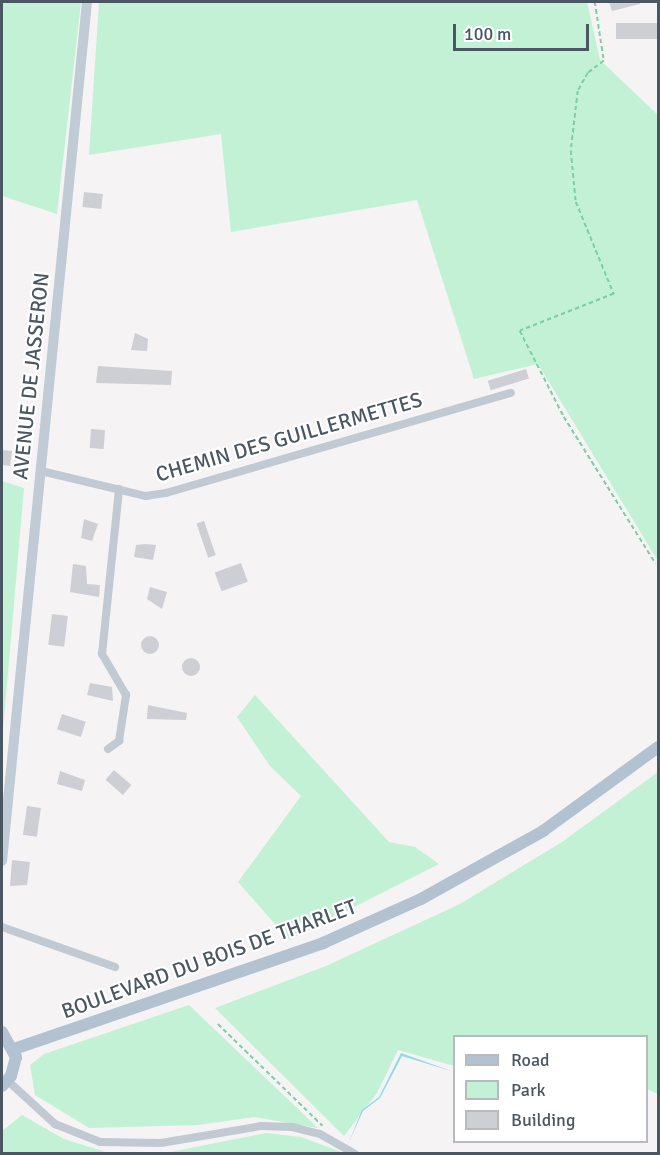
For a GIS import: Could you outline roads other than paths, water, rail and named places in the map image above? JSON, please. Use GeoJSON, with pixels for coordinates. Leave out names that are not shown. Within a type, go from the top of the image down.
{"type":"FeatureCollection","features":[{"type":"Feature","properties":{"kind":"main road","name":"AVENUE DE JASSERON"},"geometry":{"type":"LineString","coordinates":[[2,861],[87,2]]}},
{"type":"Feature","properties":{"kind":"main road","name":"BOULEVARD DU BOIS DE THARLET"},"geometry":{"type":"LineString","coordinates":[[14,1049],[323,943],[421,899],[543,831],[658,747]]}},
{"type":"Feature","properties":{"kind":"main road"},"geometry":{"type":"LineString","coordinates":[[2,1032],[14,1049],[16,1064],[5,1084]]}},
{"type":"Feature","properties":{"kind":"street","name":"CHEMIN DES GUILLERMETTES"},"geometry":{"type":"LineString","coordinates":[[41,471],[146,496],[166,493],[511,393]]}},
{"type":"Feature","properties":{"kind":"street"},"geometry":{"type":"LineString","coordinates":[[108,749],[119,741],[126,695],[102,654],[118,489]]}},
{"type":"Feature","properties":{"kind":"street"},"geometry":{"type":"LineString","coordinates":[[2,927],[115,967]]}},
{"type":"Feature","properties":{"kind":"street"},"geometry":{"type":"LineString","coordinates":[[5,1084],[54,1124],[100,1142],[161,1143],[261,1126],[323,1136],[338,1142],[352,1152]]}},
{"type":"Feature","properties":{"kind":"water"},"geometry":{"type":"Polygon","coordinates":[[[401,1053],[453,1072],[402,1056],[380,1098],[363,1111],[348,1144],[362,1110],[379,1097],[401,1053]]]}}]}
